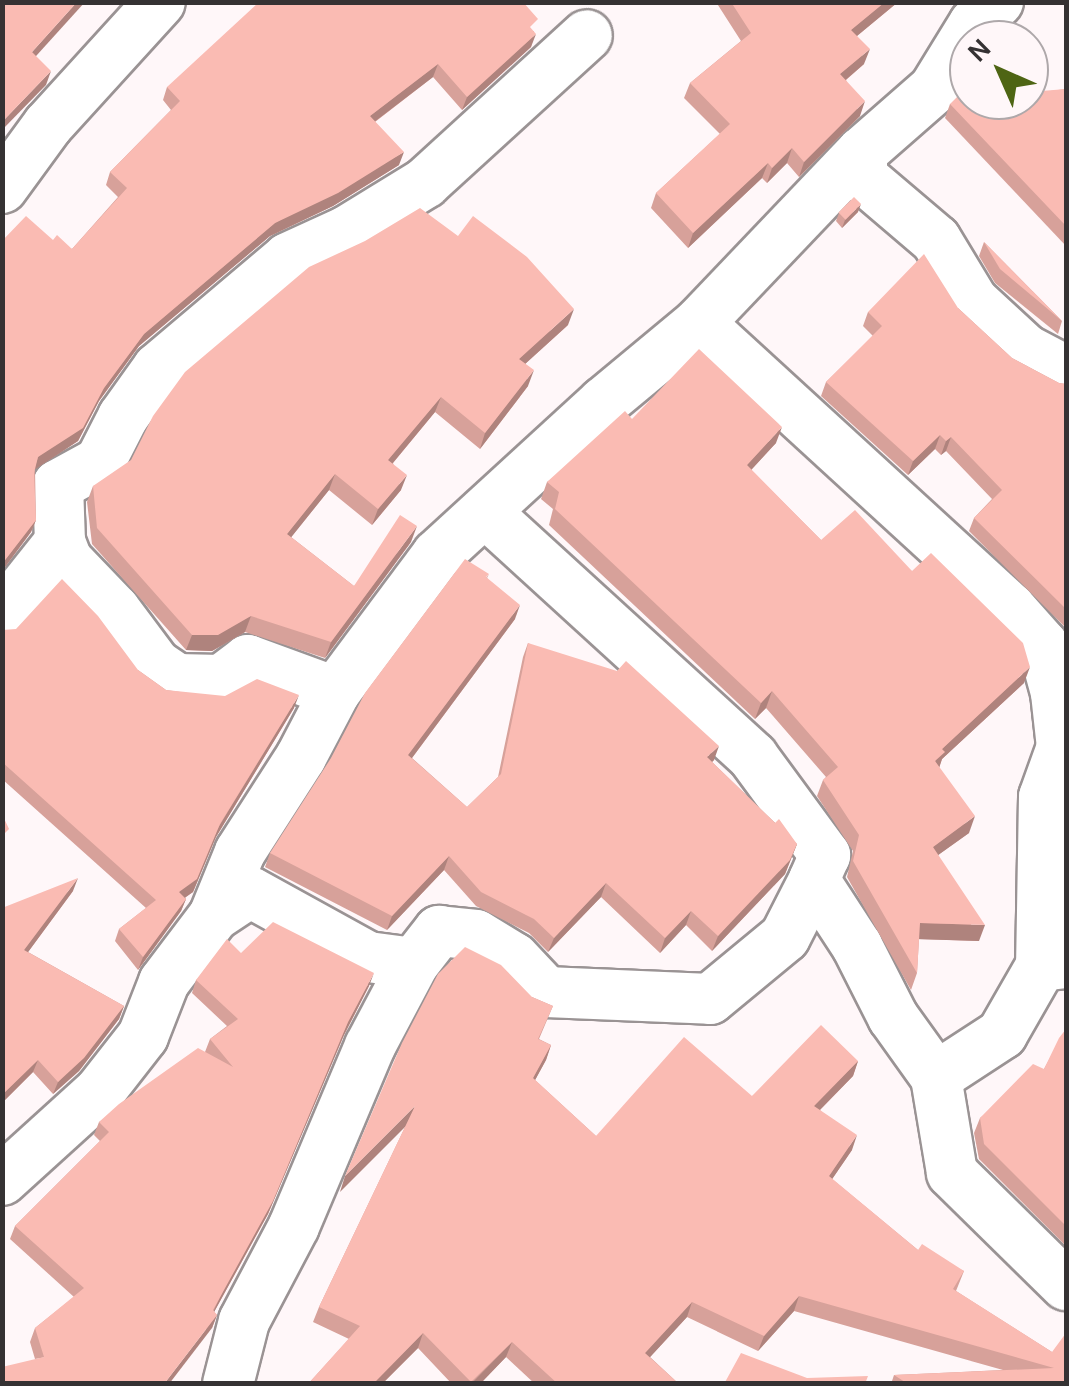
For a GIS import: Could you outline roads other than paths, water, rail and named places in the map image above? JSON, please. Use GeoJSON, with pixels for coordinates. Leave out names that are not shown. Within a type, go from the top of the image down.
{"type":"FeatureCollection","features":[{"type":"Feature","properties":{"kind":"street"},"geometry":{"type":"LineString","coordinates":[[2,188],[48,125],[160,2]]}},
{"type":"Feature","properties":{"kind":"street"},"geometry":{"type":"LineString","coordinates":[[2,1180],[100,1092],[143,1036],[164,982],[214,916],[240,852],[301,757],[335,692],[438,555],[604,402],[699,323],[862,152],[934,89],[975,10]]}},
{"type":"Feature","properties":{"kind":"street"},"geometry":{"type":"LineString","coordinates":[[335,692],[248,660],[220,680],[177,679],[156,665],[114,610],[67,560],[60,542],[58,485],[100,462],[123,417],[158,368],[288,258],[347,230],[425,183],[587,35]]}},
{"type":"Feature","properties":{"kind":"street"},"geometry":{"type":"LineString","coordinates":[[862,152],[862,177],[936,240],[973,301],[1026,350],[1066,371]]}},
{"type":"Feature","properties":{"kind":"street"},"geometry":{"type":"LineString","coordinates":[[699,323],[1010,608],[1044,645],[1056,693],[1062,748],[1044,798],[1054,964],[1002,1034],[936,1077]]}},
{"type":"Feature","properties":{"kind":"street"},"geometry":{"type":"LineString","coordinates":[[228,1384],[244,1320],[294,1226],[370,1046],[414,963],[438,931],[476,935],[514,958],[546,992],[710,999],[785,937],[825,855],[752,757],[484,512]]}},
{"type":"Feature","properties":{"kind":"street"},"geometry":{"type":"LineString","coordinates":[[2,614],[60,542]]}},
{"type":"Feature","properties":{"kind":"street"},"geometry":{"type":"LineString","coordinates":[[814,880],[857,946],[893,1017],[936,1077],[952,1173],[1066,1285]]}},
{"type":"Feature","properties":{"kind":"street"},"geometry":{"type":"LineString","coordinates":[[214,916],[250,892],[368,957],[414,963]]}}]}
